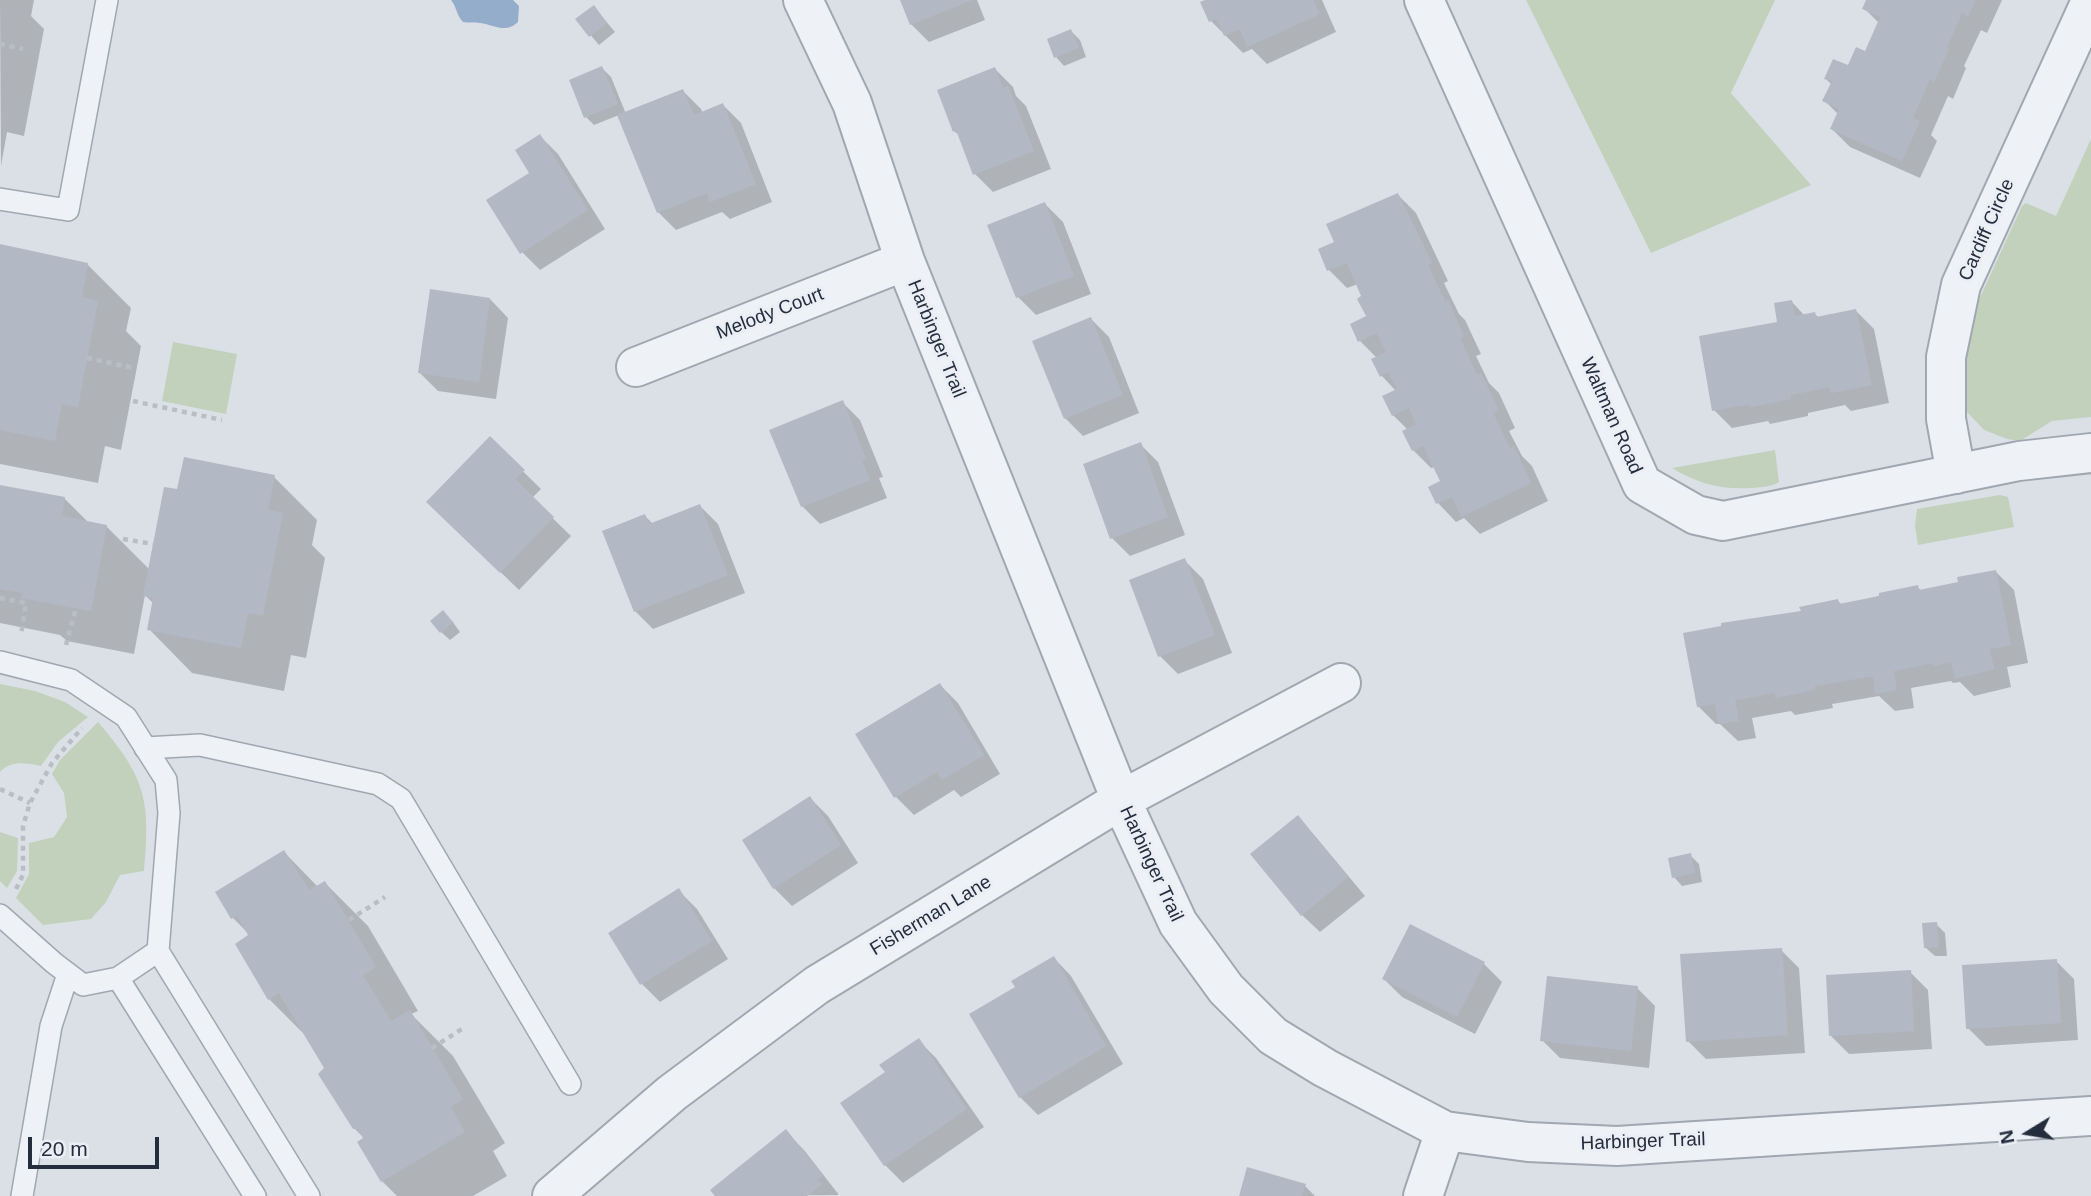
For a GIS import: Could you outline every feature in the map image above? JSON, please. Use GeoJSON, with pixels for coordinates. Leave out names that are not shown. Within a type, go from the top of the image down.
{"type":"FeatureCollection","features":[{"type":"Feature","properties":{"kind":"street","name":"Harbinger Trail"},"geometry":{"type":"LineString","coordinates":[[803,0],[852,103],[905,261],[1121,800],[1178,923],[1226,989],[1273,1036],[1325,1068],[1445,1131],[1528,1142],[1617,1146],[2091,1116]]}},
{"type":"Feature","properties":{"kind":"street","name":"Waltman Road"},"geometry":{"type":"LineString","coordinates":[[1424,0],[1642,484],[1696,515],[1723,521],[2019,461],[2091,453]]}},
{"type":"Feature","properties":{"kind":"street","name":"Cardiff Circle"},"geometry":{"type":"LineString","coordinates":[[1956,474],[1946,419],[1945,357],[1961,285],[2091,1]]}},
{"type":"Feature","properties":{"kind":"street","name":"Melody Court"},"geometry":{"type":"LineString","coordinates":[[636,367],[905,261]]}},
{"type":"Feature","properties":{"kind":"street","name":"Fisherman Lane"},"geometry":{"type":"LineString","coordinates":[[552,1196],[672,1093],[817,985],[1121,800],[1341,683]]}},
{"type":"Feature","properties":{"kind":"street"},"geometry":{"type":"LineString","coordinates":[[1423,1196],[1445,1131]]}},
{"type":"Feature","properties":{"kind":"lane"},"geometry":{"type":"LineString","coordinates":[[0,199],[68,210],[107,0]]}},
{"type":"Feature","properties":{"kind":"lane"},"geometry":{"type":"LineString","coordinates":[[0,662],[71,680],[126,717],[166,780],[169,813],[158,951],[309,1196]]}},
{"type":"Feature","properties":{"kind":"lane"},"geometry":{"type":"LineString","coordinates":[[145,748],[200,746],[377,784],[401,799],[570,1084]]}},
{"type":"Feature","properties":{"kind":"lane"},"geometry":{"type":"LineString","coordinates":[[0,916],[83,985],[118,978],[158,951]]}},
{"type":"Feature","properties":{"kind":"lane"},"geometry":{"type":"LineString","coordinates":[[22,1196],[51,1026],[68,974]]}},
{"type":"Feature","properties":{"kind":"lane"},"geometry":{"type":"LineString","coordinates":[[118,978],[255,1196]]}},
{"type":"Feature","properties":{"kind":"path"},"geometry":{"type":"LineString","coordinates":[[0,44],[23,48]]}},
{"type":"Feature","properties":{"kind":"path"},"geometry":{"type":"LineString","coordinates":[[88,358],[134,368]]}},
{"type":"Feature","properties":{"kind":"path"},"geometry":{"type":"LineString","coordinates":[[133,401],[222,420]]}},
{"type":"Feature","properties":{"kind":"path"},"geometry":{"type":"LineString","coordinates":[[123,539],[153,544]]}},
{"type":"Feature","properties":{"kind":"path"},"geometry":{"type":"LineString","coordinates":[[0,598],[26,603],[20,642]]}},
{"type":"Feature","properties":{"kind":"path"},"geometry":{"type":"LineString","coordinates":[[64,653],[76,608]]}},
{"type":"Feature","properties":{"kind":"path"},"geometry":{"type":"LineString","coordinates":[[0,916],[23,875],[23,826],[30,803],[52,763],[107,705]]}},
{"type":"Feature","properties":{"kind":"path"},"geometry":{"type":"LineString","coordinates":[[0,789],[30,803]]}},
{"type":"Feature","properties":{"kind":"path"},"geometry":{"type":"LineString","coordinates":[[349,920],[385,897]]}},
{"type":"Feature","properties":{"kind":"path"},"geometry":{"type":"LineString","coordinates":[[432,1048],[466,1027]]}},
{"type":"Feature","properties":{"kind":"green space"},"geometry":{"type":"Polygon","coordinates":[[[1526,0],[1775,0],[1731,93],[1811,185],[1651,253],[1526,0]]]}},
{"type":"Feature","properties":{"kind":"green space"},"geometry":{"type":"Polygon","coordinates":[[[2091,139],[2091,417],[2052,421],[2020,441],[2007,439],[1984,430],[1966,411],[1964,372],[1967,343],[1977,304],[2022,206],[2026,203],[2056,216],[2091,139]]]}},
{"type":"Feature","properties":{"kind":"green space"},"geometry":{"type":"Polygon","coordinates":[[[173,342],[237,354],[226,414],[162,401],[173,342]]]}},
{"type":"Feature","properties":{"kind":"green space"},"geometry":{"type":"Polygon","coordinates":[[[1775,450],[1779,482],[1773,485],[1720,487],[1701,482],[1672,468],[1775,450]]]}},
{"type":"Feature","properties":{"kind":"green space"},"geometry":{"type":"Polygon","coordinates":[[[2000,495],[2008,497],[2014,527],[1918,545],[1915,526],[1917,509],[2000,495]]]}},
{"type":"Feature","properties":{"kind":"green space"},"geometry":{"type":"Polygon","coordinates":[[[0,684],[35,691],[65,702],[88,717],[58,742],[41,766],[14,764],[0,772],[0,684]]]}},
{"type":"Feature","properties":{"kind":"green space"},"geometry":{"type":"Polygon","coordinates":[[[98,722],[126,758],[141,790],[146,825],[144,871],[120,875],[106,902],[91,919],[43,925],[16,898],[29,874],[29,843],[54,837],[67,817],[64,793],[52,774],[60,760],[98,722]]]}},
{"type":"Feature","properties":{"kind":"green space"},"geometry":{"type":"Polygon","coordinates":[[[0,832],[18,838],[17,871],[7,888],[0,881],[0,832]]]}},
{"type":"Feature","properties":{"kind":"water"},"geometry":{"type":"Polygon","coordinates":[[[451,0],[513,0],[519,6],[518,22],[509,28],[500,28],[463,22],[451,0]]]}},
{"type":"Feature","properties":{"kind":"building"},"geometry":{"type":"Polygon","coordinates":[[[900,0],[972,0],[910,25],[900,0]]]}},
{"type":"Feature","properties":{"kind":"building"},"geometry":{"type":"Polygon","coordinates":[[[1313,0],[1320,14],[1247,47],[1240,29],[1224,36],[1217,19],[1209,22],[1200,2],[1313,0]]]}},
{"type":"Feature","properties":{"kind":"building"},"geometry":{"type":"Polygon","coordinates":[[[1866,0],[1976,0],[1968,17],[1962,13],[1934,82],[1930,79],[1913,118],[1920,121],[1902,161],[1830,129],[1839,109],[1822,101],[1832,81],[1824,79],[1833,59],[1848,65],[1856,47],[1865,51],[1880,17],[1862,9],[1866,0]]]}},
{"type":"Feature","properties":{"kind":"building"},"geometry":{"type":"Polygon","coordinates":[[[594,5],[607,23],[589,37],[575,19],[594,5]]]}},
{"type":"Feature","properties":{"kind":"building"},"geometry":{"type":"Polygon","coordinates":[[[1071,29],[1079,48],[1054,58],[1047,39],[1071,29]]]}},
{"type":"Feature","properties":{"kind":"building"},"geometry":{"type":"Polygon","coordinates":[[[602,66],[618,104],[584,118],[569,80],[602,66]]]}},
{"type":"Feature","properties":{"kind":"building"},"geometry":{"type":"Polygon","coordinates":[[[995,67],[1003,88],[1008,86],[1034,151],[973,175],[937,90],[995,67]]]}},
{"type":"Feature","properties":{"kind":"building"},"geometry":{"type":"Polygon","coordinates":[[[683,89],[694,115],[723,103],[756,184],[710,202],[707,193],[657,213],[617,115],[683,89]]]}},
{"type":"Feature","properties":{"kind":"building"},"geometry":{"type":"Polygon","coordinates":[[[540,134],[588,210],[520,254],[486,200],[529,173],[515,150],[540,134]]]}},
{"type":"Feature","properties":{"kind":"building"},"geometry":{"type":"Polygon","coordinates":[[[1398,193],[1432,263],[1428,265],[1464,336],[1460,338],[1477,375],[1481,373],[1499,410],[1493,413],[1510,448],[1514,446],[1531,483],[1461,517],[1452,497],[1436,504],[1428,487],[1440,481],[1423,446],[1412,451],[1402,431],[1416,424],[1409,408],[1392,416],[1382,396],[1397,389],[1388,372],[1380,377],[1371,359],[1386,352],[1377,333],[1358,342],[1350,324],[1366,316],[1357,299],[1361,296],[1347,263],[1327,271],[1318,249],[1334,242],[1326,224],[1398,193]]]}},
{"type":"Feature","properties":{"kind":"building"},"geometry":{"type":"Polygon","coordinates":[[[1045,202],[1074,276],[1016,298],[987,225],[1045,202]]]}},
{"type":"Feature","properties":{"kind":"building"},"geometry":{"type":"Polygon","coordinates":[[[0,244],[88,263],[82,297],[98,301],[78,407],[62,404],[55,441],[0,430],[0,244]]]}},
{"type":"Feature","properties":{"kind":"building"},"geometry":{"type":"Polygon","coordinates":[[[430,289],[490,298],[479,382],[418,373],[430,289]]]}},
{"type":"Feature","properties":{"kind":"building"},"geometry":{"type":"Polygon","coordinates":[[[1792,300],[1795,316],[1815,312],[1816,317],[1856,309],[1872,385],[1831,393],[1829,387],[1791,395],[1791,399],[1712,411],[1699,336],[1777,322],[1774,303],[1792,300]]]}},
{"type":"Feature","properties":{"kind":"building"},"geometry":{"type":"Polygon","coordinates":[[[1091,317],[1123,395],[1064,419],[1032,341],[1091,317]]]}},
{"type":"Feature","properties":{"kind":"building"},"geometry":{"type":"Polygon","coordinates":[[[843,400],[866,459],[862,460],[870,480],[801,507],[769,430],[843,400]]]}},
{"type":"Feature","properties":{"kind":"building"},"geometry":{"type":"Polygon","coordinates":[[[490,436],[525,470],[515,479],[554,517],[500,573],[426,502],[490,436]]]}},
{"type":"Feature","properties":{"kind":"building"},"geometry":{"type":"Polygon","coordinates":[[[1141,442],[1168,517],[1110,539],[1083,464],[1141,442]]]}},
{"type":"Feature","properties":{"kind":"building"},"geometry":{"type":"Polygon","coordinates":[[[184,457],[275,475],[268,510],[283,513],[263,615],[248,613],[241,648],[147,630],[153,598],[143,596],[164,487],[177,489],[184,457]]]}},
{"type":"Feature","properties":{"kind":"building"},"geometry":{"type":"Polygon","coordinates":[[[0,485],[65,497],[62,516],[107,525],[91,611],[21,598],[23,593],[0,589],[0,485]]]}},
{"type":"Feature","properties":{"kind":"building"},"geometry":{"type":"Polygon","coordinates":[[[700,504],[728,575],[634,612],[602,531],[645,514],[649,524],[700,504]]]}},
{"type":"Feature","properties":{"kind":"building"},"geometry":{"type":"Polygon","coordinates":[[[1185,558],[1215,635],[1158,657],[1129,580],[1185,558]]]}},
{"type":"Feature","properties":{"kind":"building"},"geometry":{"type":"Polygon","coordinates":[[[1996,570],[2011,645],[1990,649],[1994,669],[1955,679],[1951,662],[1934,666],[1933,663],[1894,671],[1897,690],[1875,694],[1873,676],[1815,686],[1815,690],[1775,698],[1775,693],[1735,700],[1739,721],[1718,724],[1715,704],[1697,707],[1683,633],[1721,626],[1721,623],[1801,611],[1799,607],[1838,599],[1839,604],[1918,585],[1919,590],[1958,582],[1957,577],[1996,570]]]}},
{"type":"Feature","properties":{"kind":"building"},"geometry":{"type":"Polygon","coordinates":[[[443,610],[453,622],[440,633],[430,621],[443,610]]]}},
{"type":"Feature","properties":{"kind":"building"},"geometry":{"type":"Polygon","coordinates":[[[940,683],[984,755],[942,780],[937,772],[894,798],[855,734],[940,683]]]}},
{"type":"Feature","properties":{"kind":"building"},"geometry":{"type":"Polygon","coordinates":[[[810,796],[841,845],[773,889],[742,840],[810,796]]]}},
{"type":"Feature","properties":{"kind":"building"},"geometry":{"type":"Polygon","coordinates":[[[1298,815],[1348,877],[1301,916],[1250,854],[1298,815]]]}},
{"type":"Feature","properties":{"kind":"building"},"geometry":{"type":"Polygon","coordinates":[[[284,850],[309,890],[325,881],[376,967],[363,975],[391,1021],[410,1010],[463,1099],[451,1107],[465,1132],[381,1182],[357,1142],[363,1138],[358,1129],[353,1129],[318,1074],[324,1068],[279,993],[268,1000],[235,944],[248,935],[237,916],[231,919],[215,892],[284,850]]]}},
{"type":"Feature","properties":{"kind":"building"},"geometry":{"type":"Polygon","coordinates":[[[1691,853],[1695,873],[1672,878],[1668,858],[1691,853]]]}},
{"type":"Feature","properties":{"kind":"building"},"geometry":{"type":"Polygon","coordinates":[[[679,888],[712,941],[640,985],[608,933],[679,888]]]}},
{"type":"Feature","properties":{"kind":"building"},"geometry":{"type":"Polygon","coordinates":[[[1937,922],[1939,947],[1924,948],[1922,923],[1937,922]]]}},
{"type":"Feature","properties":{"kind":"building"},"geometry":{"type":"Polygon","coordinates":[[[1410,924],[1485,962],[1457,1017],[1382,979],[1410,924]]]}},
{"type":"Feature","properties":{"kind":"building"},"geometry":{"type":"Polygon","coordinates":[[[1782,948],[1788,1035],[1686,1042],[1680,954],[1782,948]]]}},
{"type":"Feature","properties":{"kind":"building"},"geometry":{"type":"Polygon","coordinates":[[[1054,956],[1106,1046],[1019,1098],[969,1014],[1015,987],[1011,981],[1054,956]]]}},
{"type":"Feature","properties":{"kind":"building"},"geometry":{"type":"Polygon","coordinates":[[[2057,959],[2061,1023],[1966,1029],[1962,965],[2057,959]]]}},
{"type":"Feature","properties":{"kind":"building"},"geometry":{"type":"Polygon","coordinates":[[[1911,970],[1914,1031],[1829,1036],[1826,975],[1911,970]]]}},
{"type":"Feature","properties":{"kind":"building"},"geometry":{"type":"Polygon","coordinates":[[[1547,976],[1638,986],[1631,1051],[1540,1041],[1547,976]]]}},
{"type":"Feature","properties":{"kind":"building"},"geometry":{"type":"Polygon","coordinates":[[[919,1038],[967,1109],[884,1166],[840,1103],[885,1072],[879,1065],[919,1038]]]}},
{"type":"Feature","properties":{"kind":"building"},"geometry":{"type":"Polygon","coordinates":[[[786,1129],[823,1176],[817,1180],[822,1184],[807,1196],[715,1196],[710,1190],[786,1129]]]}},
{"type":"Feature","properties":{"kind":"building"},"geometry":{"type":"Polygon","coordinates":[[[1247,1167],[1306,1184],[1302,1196],[1239,1196],[1247,1167]]]}}]}
